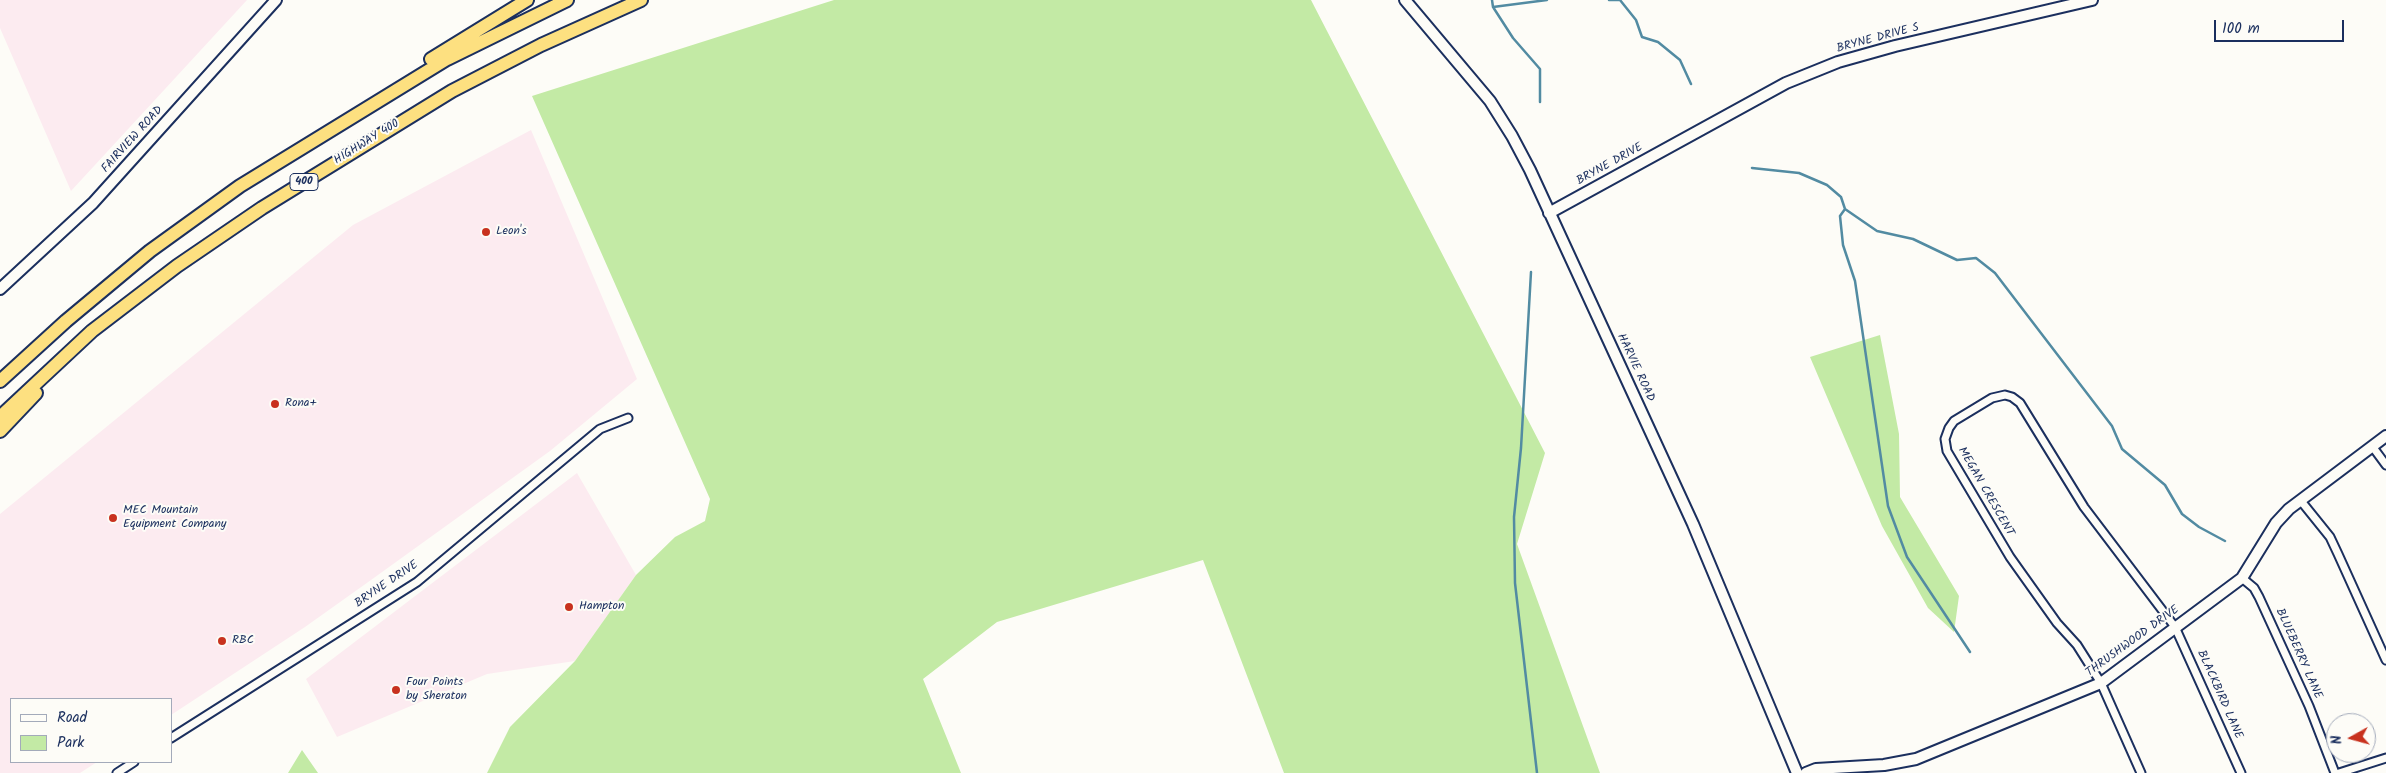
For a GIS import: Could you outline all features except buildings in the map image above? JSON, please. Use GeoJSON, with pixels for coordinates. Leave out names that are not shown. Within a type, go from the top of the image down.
{"type":"FeatureCollection","features":[{"type":"Feature","properties":{"kind":"highway"},"geometry":{"type":"LineString","coordinates":[[393,91],[430,60],[527,0]]}},
{"type":"Feature","properties":{"kind":"highway","name":"400"},"geometry":{"type":"LineString","coordinates":[[0,381],[150,251],[240,186],[447,59],[567,0]]}},
{"type":"Feature","properties":{"kind":"highway","name":"HIGHWAY 400"},"geometry":{"type":"LineString","coordinates":[[0,417],[92,331],[177,266],[262,208],[452,91],[541,45],[642,0]]}},
{"type":"Feature","properties":{"kind":"highway"},"geometry":{"type":"LineString","coordinates":[[0,431],[44,385],[58,363]]}},
{"type":"Feature","properties":{"kind":"street","name":"FAIRVIEW ROAD"},"geometry":{"type":"LineString","coordinates":[[0,289],[93,203],[276,0]]}},
{"type":"Feature","properties":{"kind":"street","name":"HARVIE ROAD"},"geometry":{"type":"LineString","coordinates":[[1405,0],[1490,101],[1512,136],[1550,213],[1693,524],[1797,773]]}},
{"type":"Feature","properties":{"kind":"street","name":"BRYNE DRIVE S"},"geometry":{"type":"LineString","coordinates":[[1683,138],[1786,83],[1838,62],[1895,46],[2092,0]]}},
{"type":"Feature","properties":{"kind":"street","name":"BRYNE DRIVE"},"geometry":{"type":"LineString","coordinates":[[1550,213],[1683,138]]}},
{"type":"Feature","properties":{"kind":"street","name":"MEGAN CRESCENT"},"geometry":{"type":"LineString","coordinates":[[2141,773],[2101,683],[2077,645],[2057,622],[2010,557],[1947,451],[1946,432],[1954,421],[1992,398],[2000,396],[2012,397],[2020,403],[2084,507],[2175,627]]}},
{"type":"Feature","properties":{"kind":"street","name":"BRYNE DRIVE"},"geometry":{"type":"LineString","coordinates":[[172,737],[417,582],[600,428],[628,418]]}},
{"type":"Feature","properties":{"kind":"street","name":"THRUSHWOOD DRIVE"},"geometry":{"type":"LineString","coordinates":[[1806,773],[1816,769],[1884,765],[1916,759],[2101,683],[2242,578],[2276,523],[2301,501],[2386,436]]}},
{"type":"Feature","properties":{"kind":"street"},"geometry":{"type":"LineString","coordinates":[[2372,446],[2386,465]]}},
{"type":"Feature","properties":{"kind":"street"},"geometry":{"type":"LineString","coordinates":[[2301,501],[2334,545],[2386,660]]}},
{"type":"Feature","properties":{"kind":"street","name":"BLUEBERRY LANE"},"geometry":{"type":"LineString","coordinates":[[2242,578],[2254,588],[2260,597],[2337,773]]}},
{"type":"Feature","properties":{"kind":"street","name":"BLACKBIRD LANE"},"geometry":{"type":"LineString","coordinates":[[2175,627],[2241,773]]}},
{"type":"Feature","properties":{"kind":"street"},"geometry":{"type":"LineString","coordinates":[[2337,773],[2386,758]]}},
{"type":"Feature","properties":{"kind":"street"},"geometry":{"type":"LineString","coordinates":[[117,773],[132,763]]}},
{"type":"Feature","properties":{"kind":"shaded area"},"geometry":{"type":"Polygon","coordinates":[[[0,0],[247,0],[71,191],[0,28],[0,0]]]}},
{"type":"Feature","properties":{"kind":"shaded area"},"geometry":{"type":"Polygon","coordinates":[[[531,130],[637,379],[550,451],[305,627],[172,714],[172,698],[10,698],[10,763],[95,763],[80,773],[0,773],[0,514],[353,225],[531,130]]]}},
{"type":"Feature","properties":{"kind":"shaded area"},"geometry":{"type":"Polygon","coordinates":[[[577,473],[636,575],[575,661],[487,674],[337,737],[306,679],[577,473]]]}},
{"type":"Feature","properties":{"kind":"green space"},"geometry":{"type":"Polygon","coordinates":[[[834,0],[1311,0],[1545,453],[1517,544],[1600,773],[1284,773],[1203,560],[997,622],[923,679],[961,773],[487,773],[510,727],[575,661],[636,575],[675,537],[705,521],[710,499],[532,96],[834,0]]]}},
{"type":"Feature","properties":{"kind":"green space"},"geometry":{"type":"Polygon","coordinates":[[[1880,335],[1899,434],[1900,497],[1959,596],[1954,632],[1928,608],[1882,526],[1810,357],[1880,335]]]}},
{"type":"Feature","properties":{"kind":"green space"},"geometry":{"type":"Polygon","coordinates":[[[302,750],[318,773],[288,773],[302,750]]]}},
{"type":"Feature","properties":{"kind":"waterway"},"geometry":{"type":"LineString","coordinates":[[1492,0],[1493,7],[1513,38],[1540,69],[1540,102]]}},
{"type":"Feature","properties":{"kind":"waterway"},"geometry":{"type":"LineString","coordinates":[[1493,7],[1547,0]]}},
{"type":"Feature","properties":{"kind":"waterway"},"geometry":{"type":"LineString","coordinates":[[1609,0],[1620,0],[1636,20],[1642,37],[1658,42],[1680,60],[1691,84]]}},
{"type":"Feature","properties":{"kind":"waterway"},"geometry":{"type":"LineString","coordinates":[[1752,168],[1799,173],[1827,185],[1841,197],[1845,209],[1877,231],[1913,239],[1957,260],[1976,258],[1995,273],[2112,426],[2122,449],[2165,485],[2182,514],[2199,527],[2225,541]]}},
{"type":"Feature","properties":{"kind":"waterway"},"geometry":{"type":"LineString","coordinates":[[1845,209],[1840,216],[1843,245],[1855,281],[1888,506],[1907,557],[1970,652]]}},
{"type":"Feature","properties":{"kind":"waterway"},"geometry":{"type":"LineString","coordinates":[[1531,272],[1521,448],[1514,517],[1515,583],[1537,773]]}},
{"type":"Feature","properties":{"kind":"place","name":"Leon's"},"geometry":{"type":"Point","coordinates":[486,232]}},
{"type":"Feature","properties":{"kind":"place","name":"Rona+"},"geometry":{"type":"Point","coordinates":[275,404]}},
{"type":"Feature","properties":{"kind":"place","name":"MEC Mountain Equipment Company"},"geometry":{"type":"Point","coordinates":[113,518]}},
{"type":"Feature","properties":{"kind":"place","name":"Hampton"},"geometry":{"type":"Point","coordinates":[569,607]}},
{"type":"Feature","properties":{"kind":"place","name":"RBC"},"geometry":{"type":"Point","coordinates":[222,641]}},
{"type":"Feature","properties":{"kind":"place","name":"Four Points by Sheraton"},"geometry":{"type":"Point","coordinates":[396,690]}}]}
